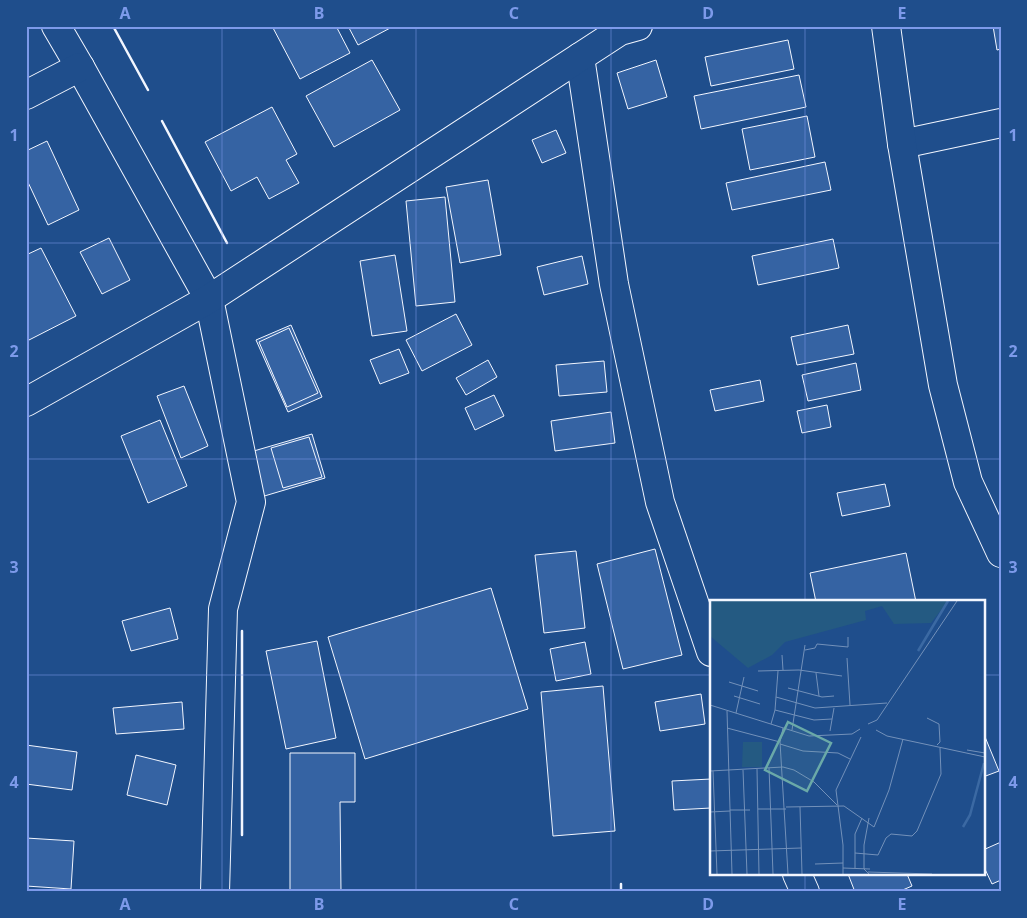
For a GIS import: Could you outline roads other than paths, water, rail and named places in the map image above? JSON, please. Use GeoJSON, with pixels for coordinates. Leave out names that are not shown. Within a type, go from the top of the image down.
{"type":"FeatureCollection","features":[{"type":"Feature","properties":{"kind":"street"},"geometry":{"type":"LineString","coordinates":[[56,26],[209,299],[251,502],[222,609],[215,892]]}},
{"type":"Feature","properties":{"kind":"street"},"geometry":{"type":"LineString","coordinates":[[886,26],[902,144],[943,385],[968,482],[1001,553]]}},
{"type":"Feature","properties":{"kind":"street"},"geometry":{"type":"LineString","coordinates":[[26,402],[209,299],[626,28]]}},
{"type":"Feature","properties":{"kind":"street"},"geometry":{"type":"LineString","coordinates":[[580,58],[614,284],[660,502],[710,649]]}},
{"type":"Feature","properties":{"kind":"street"},"geometry":{"type":"LineString","coordinates":[[26,95],[80,67]]}},
{"type":"Feature","properties":{"kind":"street"},"geometry":{"type":"LineString","coordinates":[[902,144],[1001,123]]}},
{"type":"Feature","properties":{"kind":"street"},"geometry":{"type":"LineString","coordinates":[[799,876],[805,892]]}}]}
